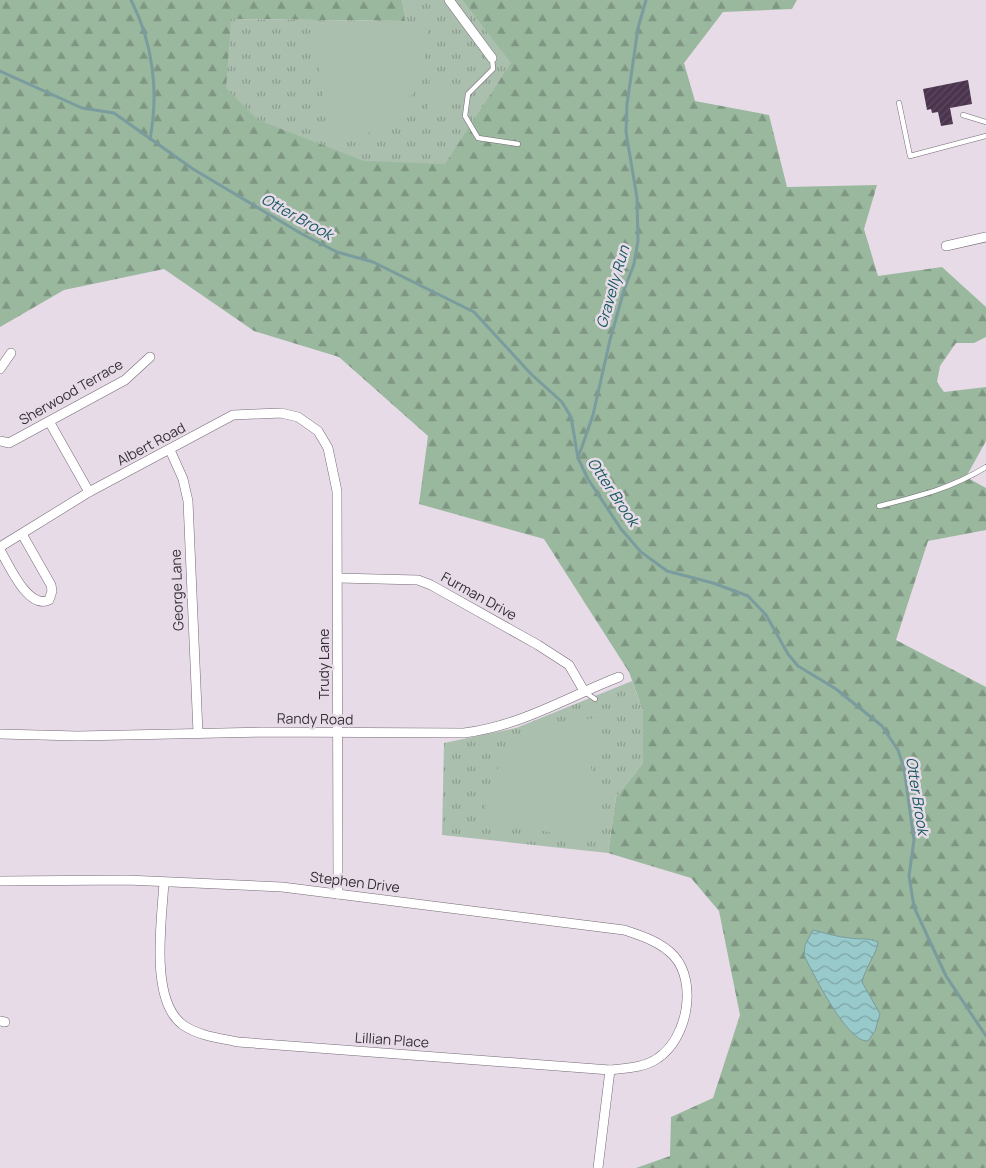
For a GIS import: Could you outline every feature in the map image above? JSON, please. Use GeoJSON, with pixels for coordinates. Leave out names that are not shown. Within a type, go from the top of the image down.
{"type":"FeatureCollection","features":[{"type":"Feature","properties":{"kind":"street"},"geometry":{"type":"LineString","coordinates":[[449,0],[492,58]]}},
{"type":"Feature","properties":{"kind":"street"},"geometry":{"type":"LineString","coordinates":[[946,246],[986,237]]}},
{"type":"Feature","properties":{"kind":"street"},"geometry":{"type":"LineString","coordinates":[[0,369],[11,353]]}},
{"type":"Feature","properties":{"kind":"street","name":"Sherwood Terrace"},"geometry":{"type":"LineString","coordinates":[[0,442],[9,443],[50,423],[126,380],[150,357]]}},
{"type":"Feature","properties":{"kind":"street","name":"Albert Road"},"geometry":{"type":"LineString","coordinates":[[0,548],[89,492],[233,415],[281,413],[298,417],[318,431],[321,437]]}},
{"type":"Feature","properties":{"kind":"street"},"geometry":{"type":"LineString","coordinates":[[50,423],[89,492]]}},
{"type":"Feature","properties":{"kind":"street","name":"Trudy Lane"},"geometry":{"type":"LineString","coordinates":[[321,437],[328,448],[337,491],[338,894]]}},
{"type":"Feature","properties":{"kind":"street","name":"George Lane"},"geometry":{"type":"LineString","coordinates":[[170,450],[183,479],[188,501],[198,733]]}},
{"type":"Feature","properties":{"kind":"street"},"geometry":{"type":"LineString","coordinates":[[0,548],[28,595],[35,601],[43,602],[49,600],[52,592],[51,585],[22,534]]}},
{"type":"Feature","properties":{"kind":"street","name":"Furman Drive"},"geometry":{"type":"LineString","coordinates":[[338,578],[418,580],[430,585],[538,645],[569,665],[584,691]]}},
{"type":"Feature","properties":{"kind":"street","name":"Randy Road"},"geometry":{"type":"LineString","coordinates":[[0,734],[78,736],[198,733],[435,734],[492,729],[560,705],[584,691],[619,677]]}},
{"type":"Feature","properties":{"kind":"street","name":"Stephen Drive"},"geometry":{"type":"LineString","coordinates":[[0,880],[282,886],[624,930],[664,947],[676,957],[684,977]]}},
{"type":"Feature","properties":{"kind":"street","name":"Lillian Place"},"geometry":{"type":"LineString","coordinates":[[164,882],[160,961],[161,986],[172,1011],[182,1024],[198,1034],[238,1042],[610,1070],[638,1067],[658,1058],[669,1048],[686,1015],[688,1000],[684,977]]}},
{"type":"Feature","properties":{"kind":"street"},"geometry":{"type":"LineString","coordinates":[[598,1168],[610,1070]]}},
{"type":"Feature","properties":{"kind":"lane"},"geometry":{"type":"LineString","coordinates":[[492,58],[493,69],[468,94],[466,116],[478,138],[518,144]]}},
{"type":"Feature","properties":{"kind":"lane"},"geometry":{"type":"LineString","coordinates":[[899,103],[910,156],[986,136]]}},
{"type":"Feature","properties":{"kind":"lane"},"geometry":{"type":"LineString","coordinates":[[963,114],[986,122]]}},
{"type":"Feature","properties":{"kind":"lane"},"geometry":{"type":"LineString","coordinates":[[879,506],[941,490],[963,481],[986,466]]}},
{"type":"Feature","properties":{"kind":"lane"},"geometry":{"type":"LineString","coordinates":[[584,691],[595,699]]}},
{"type":"Feature","properties":{"kind":"green space"},"geometry":{"type":"Polygon","coordinates":[[[0,0],[402,0],[406,21],[231,19],[510,63],[462,0],[797,0],[792,9],[723,12],[684,63],[695,101],[769,115],[787,187],[877,185],[864,229],[878,276],[942,267],[986,307],[986,337],[974,343],[956,343],[940,366],[937,382],[944,392],[986,387],[986,441],[966,477],[986,488],[986,530],[928,541],[896,640],[986,687],[986,1168],[636,1168],[670,1156],[671,1117],[713,1098],[740,1015],[719,911],[691,878],[608,853],[616,797],[643,763],[643,711],[629,672],[544,539],[419,504],[428,436],[339,357],[254,331],[164,269],[64,290],[0,327],[0,0]]]}},
{"type":"Feature","properties":{"kind":"green space"},"geometry":{"type":"Polygon","coordinates":[[[402,0],[462,0],[511,63],[445,164],[364,161],[258,120],[226,88],[231,19],[405,21],[402,0]]]}},
{"type":"Feature","properties":{"kind":"green space"},"geometry":{"type":"Polygon","coordinates":[[[326,28],[428,29],[426,52],[421,73],[413,92],[403,108],[389,121],[372,131],[352,138],[329,140],[315,42],[326,28]]]}},
{"type":"Feature","properties":{"kind":"green space"},"geometry":{"type":"Polygon","coordinates":[[[430,74],[448,75],[445,113],[427,111],[430,74]]]}},
{"type":"Feature","properties":{"kind":"green space"},"geometry":{"type":"Polygon","coordinates":[[[632,681],[643,711],[643,763],[616,797],[608,853],[442,835],[444,743],[516,728],[632,681]]]}},
{"type":"Feature","properties":{"kind":"green space"},"geometry":{"type":"Polygon","coordinates":[[[598,717],[607,752],[590,757],[584,738],[603,817],[585,839],[485,820],[489,789],[495,774],[513,749],[538,731],[553,725],[598,717]]]}},
{"type":"Feature","properties":{"kind":"water"},"geometry":{"type":"Polygon","coordinates":[[[813,930],[840,937],[867,939],[878,942],[862,982],[880,1014],[875,1031],[868,1041],[860,1039],[841,1020],[831,1006],[808,964],[804,955],[805,945],[813,930]]]}},
{"type":"Feature","properties":{"kind":"building"},"geometry":{"type":"Polygon","coordinates":[[[968,80],[972,104],[950,108],[953,124],[941,126],[938,112],[932,113],[931,109],[927,110],[923,89],[968,80]]]}},
{"type":"Feature","properties":{"kind":"waterway"},"geometry":{"type":"LineString","coordinates":[[131,0],[145,33],[152,68],[154,104],[150,139]]}},
{"type":"Feature","properties":{"kind":"waterway","name":"Gravelly Run"},"geometry":{"type":"LineString","coordinates":[[578,458],[593,415],[610,340],[624,290],[634,264],[638,241],[637,198],[626,132],[627,104],[638,28],[646,0]]}},
{"type":"Feature","properties":{"kind":"waterway","name":"Otter Brook"},"geometry":{"type":"LineString","coordinates":[[0,71],[82,108],[114,113],[193,169],[302,234],[337,252],[373,262],[474,312],[531,374],[562,402],[571,417],[578,458],[588,479],[621,529],[641,552],[667,571],[713,583],[748,596],[766,615],[788,654],[798,666],[836,689],[882,726],[898,750],[904,768],[914,840],[909,876],[914,907],[946,976],[986,1036]]}}]}
